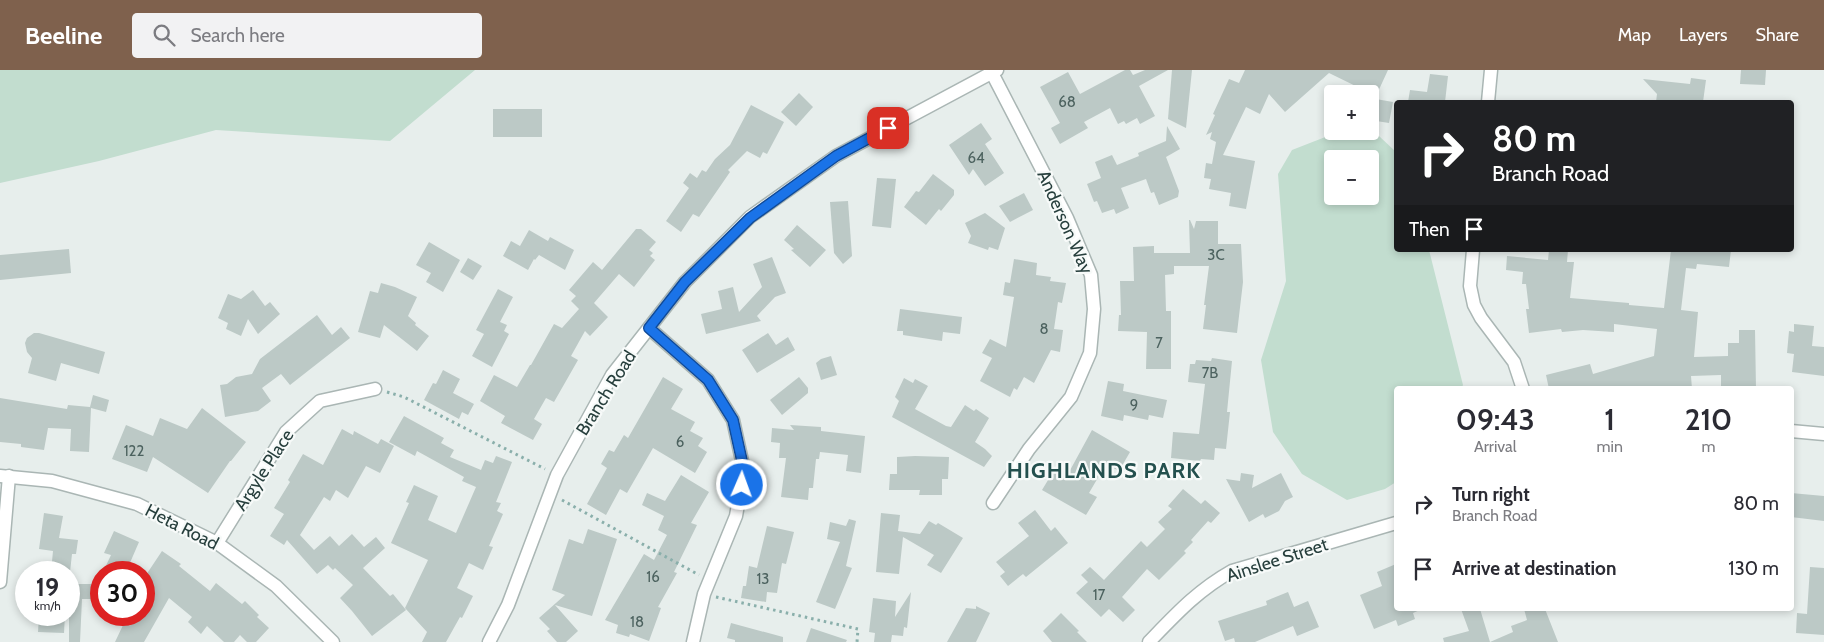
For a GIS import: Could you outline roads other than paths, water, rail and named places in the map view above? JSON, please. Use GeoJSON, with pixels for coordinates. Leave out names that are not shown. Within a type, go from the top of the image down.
{"type":"FeatureCollection","features":[{"type":"Feature","properties":{"kind":"street"},"geometry":{"type":"LineString","coordinates":[[1488,100],[1491,70]]}},
{"type":"Feature","properties":{"kind":"street","name":"Branch Road"},"geometry":{"type":"LineString","coordinates":[[489,642],[508,606],[557,475],[612,375],[685,282],[750,218],[836,156],[995,71]]}},
{"type":"Feature","properties":{"kind":"street","name":"Anderson Way"},"geometry":{"type":"LineString","coordinates":[[993,503],[1029,449],[1071,397],[1090,353],[1094,309],[1091,275],[1067,218],[995,71]]}},
{"type":"Feature","properties":{"kind":"street"},"geometry":{"type":"LineString","coordinates":[[1473,252],[1470,286],[1474,305],[1481,318],[1514,362],[1522,386]]}},
{"type":"Feature","properties":{"kind":"street"},"geometry":{"type":"LineString","coordinates":[[649,328],[708,380],[733,420],[744,470],[736,516],[708,580],[693,642]]}},
{"type":"Feature","properties":{"kind":"street","name":"Argyle Place"},"geometry":{"type":"LineString","coordinates":[[217,543],[286,432],[320,401],[375,389]]}},
{"type":"Feature","properties":{"kind":"street"},"geometry":{"type":"LineString","coordinates":[[1794,431],[1824,434]]}},
{"type":"Feature","properties":{"kind":"street"},"geometry":{"type":"LineString","coordinates":[[0,582],[4,476]]}},
{"type":"Feature","properties":{"kind":"street","name":"Heta Road"},"geometry":{"type":"LineString","coordinates":[[4,476],[52,482],[137,504],[217,543],[276,586],[333,642]]}},
{"type":"Feature","properties":{"kind":"street","name":"Ainslee Street"},"geometry":{"type":"LineString","coordinates":[[1149,642],[1190,600],[1219,578],[1232,571],[1394,524]]}},
{"type":"Feature","properties":{"kind":"district","name":"HIGHLANDS PARK"},"geometry":{"type":"Point","coordinates":[1104,470]}}]}
